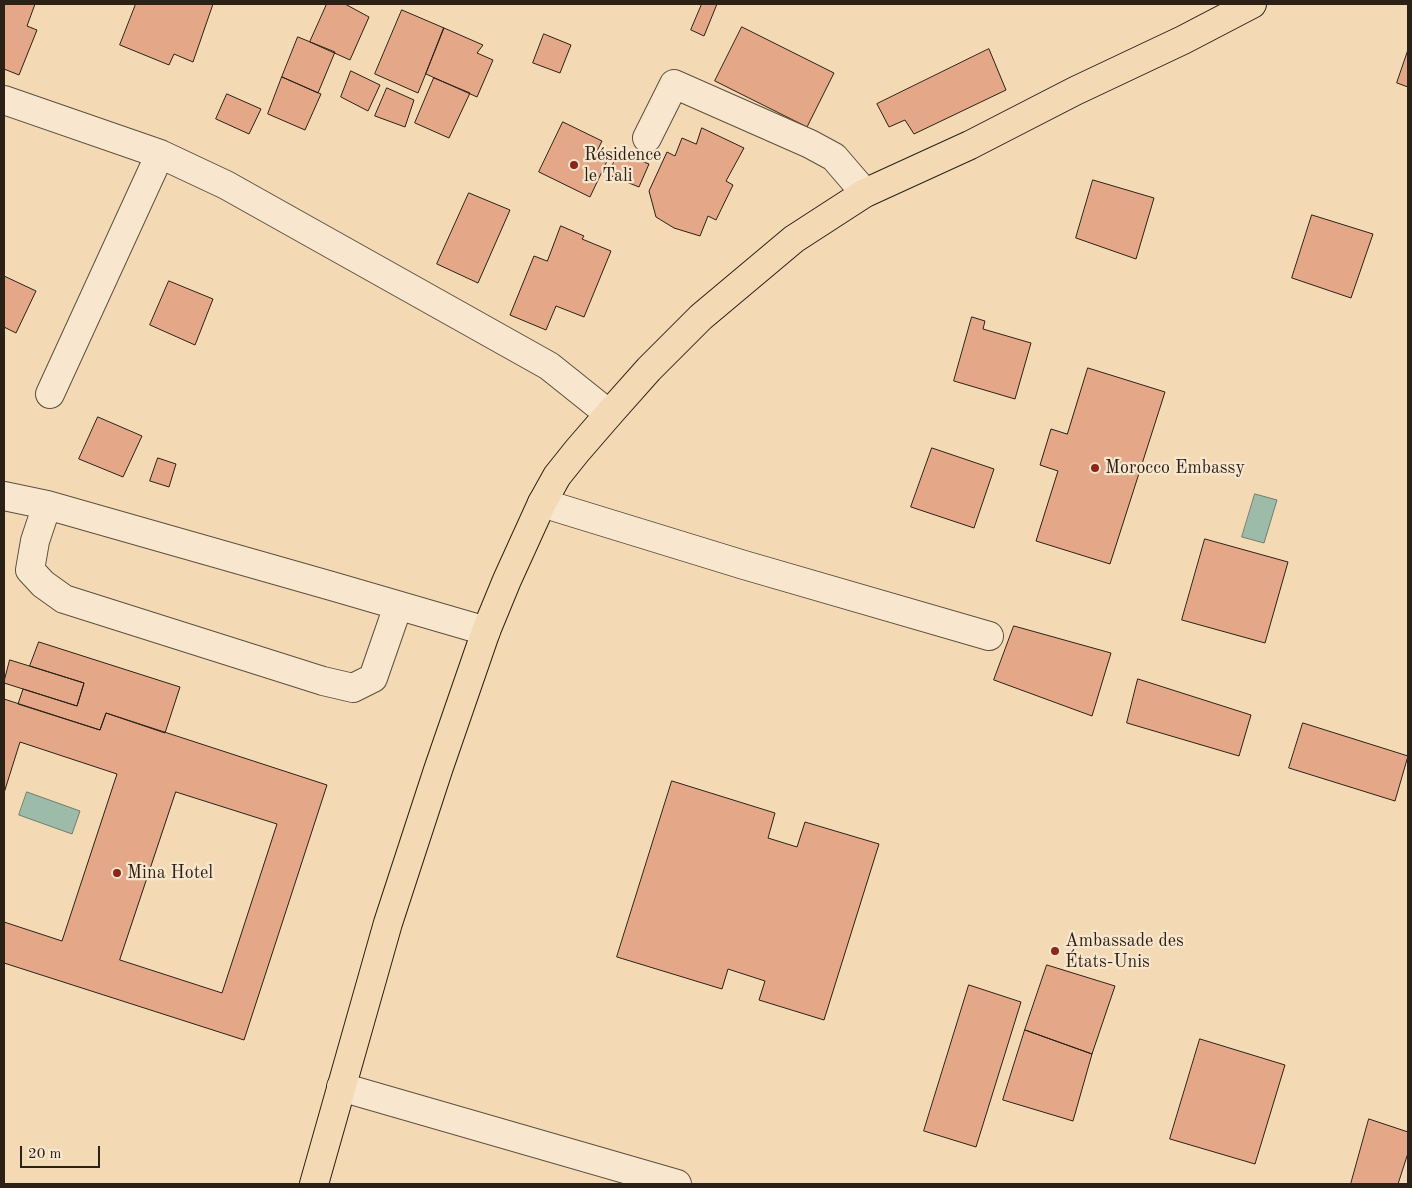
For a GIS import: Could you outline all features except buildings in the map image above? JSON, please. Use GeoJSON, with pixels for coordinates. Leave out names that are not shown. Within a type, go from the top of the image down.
{"type":"FeatureCollection","features":[{"type":"Feature","properties":{"kind":"main road"},"geometry":{"type":"LineString","coordinates":[[314,1184],[394,905],[438,770],[486,631],[542,503],[557,476],[608,414],[649,369],[701,317],[794,239],[865,193],[970,145],[1252,4]]}},
{"type":"Feature","properties":{"kind":"street"},"geometry":{"type":"LineString","coordinates":[[647,138],[674,84],[810,144],[834,157],[865,193]]}},
{"type":"Feature","properties":{"kind":"street"},"geometry":{"type":"LineString","coordinates":[[4,100],[160,154],[226,185],[549,366],[608,414]]}},
{"type":"Feature","properties":{"kind":"street"},"geometry":{"type":"LineString","coordinates":[[50,394],[160,154]]}},
{"type":"Feature","properties":{"kind":"street"},"geometry":{"type":"LineString","coordinates":[[4,496],[47,505],[486,631]]}},
{"type":"Feature","properties":{"kind":"street"},"geometry":{"type":"LineString","coordinates":[[542,503],[744,565],[989,636]]}},
{"type":"Feature","properties":{"kind":"street"},"geometry":{"type":"LineString","coordinates":[[47,505],[35,541],[30,570],[43,584],[64,599],[323,681],[353,688],[372,678],[398,606]]}},
{"type":"Feature","properties":{"kind":"street"},"geometry":{"type":"LineString","coordinates":[[341,1087],[677,1184]]}},
{"type":"Feature","properties":{"kind":"shaded area"},"geometry":{"type":"Polygon","coordinates":[[[1255,494],[1277,500],[1264,543],[1242,537],[1255,494]]]}},
{"type":"Feature","properties":{"kind":"shaded area"},"geometry":{"type":"Polygon","coordinates":[[[27,792],[80,811],[72,834],[19,815],[27,792]]]}},
{"type":"Feature","properties":{"kind":"place","name":"Résidence le Tali"},"geometry":{"type":"Point","coordinates":[574,165]}},
{"type":"Feature","properties":{"kind":"place","name":"Morocco Embassy"},"geometry":{"type":"Point","coordinates":[1095,468]}},
{"type":"Feature","properties":{"kind":"place","name":"Mina Hotel"},"geometry":{"type":"Point","coordinates":[117,873]}},
{"type":"Feature","properties":{"kind":"place","name":"Ambassade des États-Unis"},"geometry":{"type":"Point","coordinates":[1055,951]}}]}
